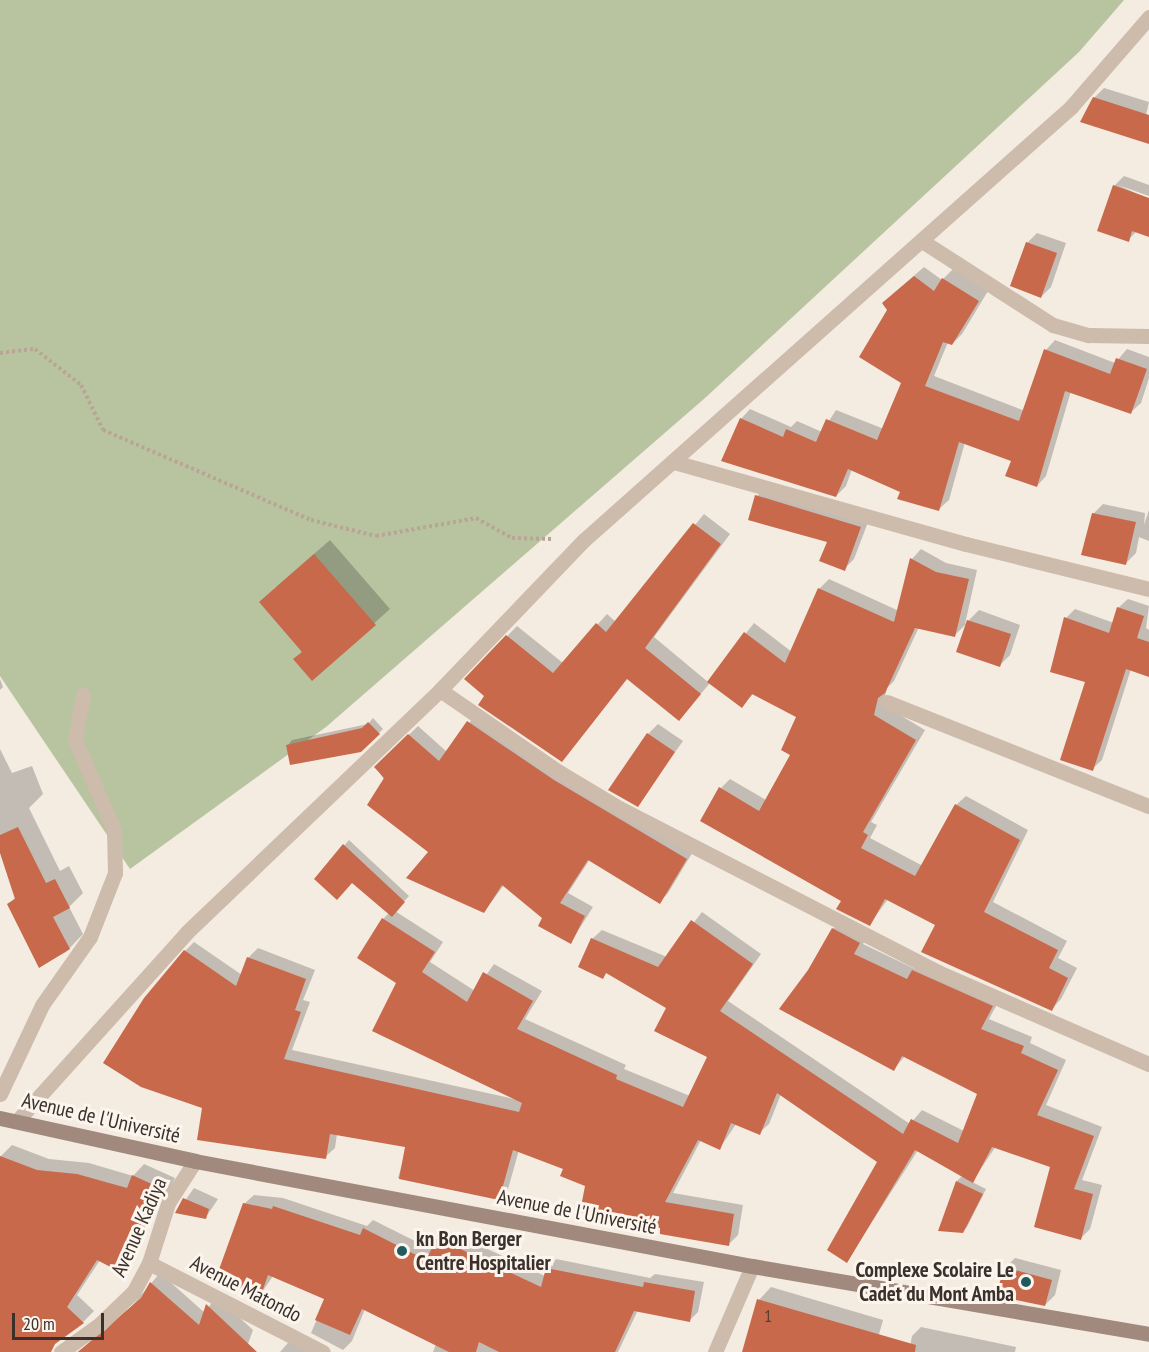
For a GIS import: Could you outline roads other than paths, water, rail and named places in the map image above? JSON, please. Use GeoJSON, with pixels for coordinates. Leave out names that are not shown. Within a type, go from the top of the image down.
{"type":"FeatureCollection","features":[{"type":"Feature","properties":{"kind":"street"},"geometry":{"type":"LineString","coordinates":[[17,1121],[187,932],[440,690],[584,540],[1071,107],[1149,17]]}},
{"type":"Feature","properties":{"kind":"street"},"geometry":{"type":"LineString","coordinates":[[922,241],[1053,325],[1089,334],[1149,336]]}},
{"type":"Feature","properties":{"kind":"street"},"geometry":{"type":"LineString","coordinates":[[674,462],[966,544],[1149,588]]}},
{"type":"Feature","properties":{"kind":"street"},"geometry":{"type":"LineString","coordinates":[[440,690],[559,772],[619,808],[938,972],[1149,1064]]}},
{"type":"Feature","properties":{"kind":"street"},"geometry":{"type":"LineString","coordinates":[[0,1094],[42,1005],[90,937],[115,873],[114,830],[75,740],[83,695]]}},
{"type":"Feature","properties":{"kind":"street"},"geometry":{"type":"LineString","coordinates":[[887,702],[1149,806]]}},
{"type":"Feature","properties":{"kind":"street","name":"Avenue de l'Université"},"geometry":{"type":"LineString","coordinates":[[0,1118],[195,1161],[752,1266],[1149,1334]]}},
{"type":"Feature","properties":{"kind":"street","name":"Avenue Kadiya"},"geometry":{"type":"LineString","coordinates":[[61,1352],[100,1324],[134,1291],[149,1263],[168,1203],[195,1161]]}},
{"type":"Feature","properties":{"kind":"street","name":"Avenue Matondo"},"geometry":{"type":"LineString","coordinates":[[149,1263],[323,1352]]}},
{"type":"Feature","properties":{"kind":"street"},"geometry":{"type":"LineString","coordinates":[[715,1352],[752,1266]]}},
{"type":"Feature","properties":{"kind":"place","name":"kn Bon Berger Centre Hospitalier"},"geometry":{"type":"Point","coordinates":[402,1251]}},
{"type":"Feature","properties":{"kind":"place","name":"Complexe Scolaire Le Cadet du Mont Amba"},"geometry":{"type":"Point","coordinates":[1026,1282]}}]}
